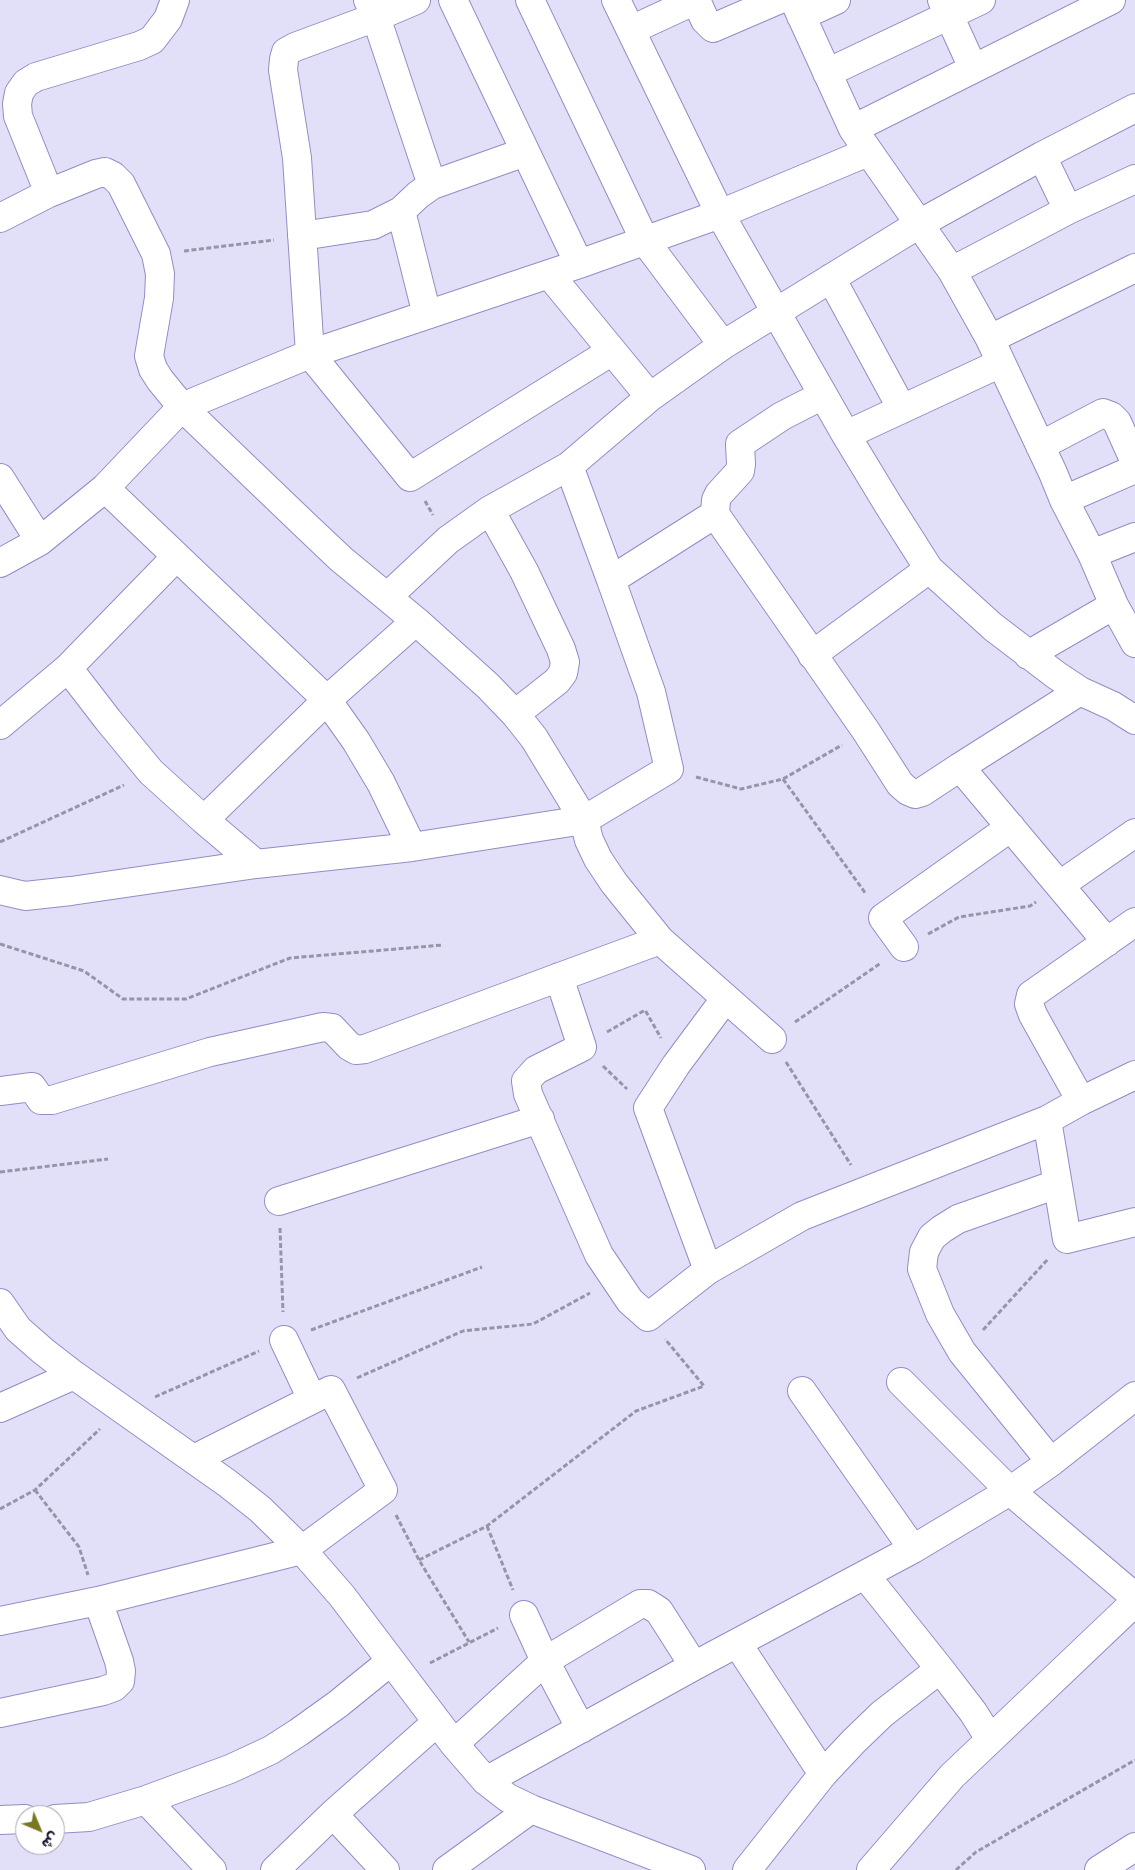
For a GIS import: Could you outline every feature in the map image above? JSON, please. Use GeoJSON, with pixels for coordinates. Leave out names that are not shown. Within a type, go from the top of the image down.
{"type":"FeatureCollection","features":[{"type":"Feature","properties":{"kind":"street"},"geometry":{"type":"LineString","coordinates":[[49,193],[18,116],[17,104],[19,93],[26,83],[36,77],[139,46],[152,40],[168,19],[175,0]]}},
{"type":"Feature","properties":{"kind":"street"},"geometry":{"type":"LineString","coordinates":[[416,0],[372,8],[286,52],[283,70],[297,158],[310,354],[410,477],[612,351]]}},
{"type":"Feature","properties":{"kind":"street"},"geometry":{"type":"LineString","coordinates":[[453,0],[579,264]]}},
{"type":"Feature","properties":{"kind":"street"},"geometry":{"type":"LineString","coordinates":[[530,0],[645,241],[723,345]]}},
{"type":"Feature","properties":{"kind":"street"},"geometry":{"type":"LineString","coordinates":[[616,0],[720,214],[846,435],[929,569],[993,627],[1028,654],[1080,691],[1112,706],[1135,720]]}},
{"type":"Feature","properties":{"kind":"street"},"geometry":{"type":"LineString","coordinates":[[630,30],[696,0],[705,20],[713,28],[778,0]]}},
{"type":"Feature","properties":{"kind":"street"},"geometry":{"type":"LineString","coordinates":[[836,0],[798,8],[853,129],[952,271],[995,351],[1064,500],[1092,554],[1114,605],[1135,642]]}},
{"type":"Feature","properties":{"kind":"street"},"geometry":{"type":"LineString","coordinates":[[827,73],[945,8],[981,0]]}},
{"type":"Feature","properties":{"kind":"street"},"geometry":{"type":"LineString","coordinates":[[853,129],[1111,0]]}},
{"type":"Feature","properties":{"kind":"street"},"geometry":{"type":"LineString","coordinates":[[372,8],[432,185]]}},
{"type":"Feature","properties":{"kind":"street"},"geometry":{"type":"LineString","coordinates":[[945,8],[974,68]]}},
{"type":"Feature","properties":{"kind":"street"},"geometry":{"type":"LineString","coordinates":[[387,597],[448,540],[490,510],[568,466],[650,397],[723,345],[919,224],[1042,156],[1135,108]]}},
{"type":"Feature","properties":{"kind":"street"},"geometry":{"type":"LineString","coordinates":[[302,236],[373,225],[402,211],[418,195],[432,185],[525,152]]}},
{"type":"Feature","properties":{"kind":"street"},"geometry":{"type":"LineString","coordinates":[[0,563],[40,541],[105,488],[182,407],[310,354],[579,264],[720,214],[868,152]]}},
{"type":"Feature","properties":{"kind":"street"},"geometry":{"type":"LineString","coordinates":[[1042,156],[1068,210]]}},
{"type":"Feature","properties":{"kind":"street"},"geometry":{"type":"LineString","coordinates":[[0,218],[49,193],[96,174],[105,172],[113,176],[121,184],[156,254],[160,274],[160,298],[149,356],[153,369],[160,380],[182,407],[304,524],[342,559],[416,621],[488,686],[515,714],[534,738],[584,820],[589,840],[614,883],[660,940],[772,1039]]}},
{"type":"Feature","properties":{"kind":"street"},"geometry":{"type":"LineString","coordinates":[[952,271],[1068,210],[1135,178]]}},
{"type":"Feature","properties":{"kind":"street"},"geometry":{"type":"LineString","coordinates":[[402,211],[427,315]]}},
{"type":"Feature","properties":{"kind":"street"},"geometry":{"type":"LineString","coordinates":[[846,435],[902,409],[1135,268]]}},
{"type":"Feature","properties":{"kind":"street"},"geometry":{"type":"LineString","coordinates":[[549,274],[650,397]]}},
{"type":"Feature","properties":{"kind":"street"},"geometry":{"type":"LineString","coordinates":[[831,278],[902,409]]}},
{"type":"Feature","properties":{"kind":"street"},"geometry":{"type":"LineString","coordinates":[[823,395],[782,416],[740,444],[740,470],[719,494],[716,500],[715,514],[866,731],[900,784],[915,794],[922,792],[1080,691]]}},
{"type":"Feature","properties":{"kind":"street"},"geometry":{"type":"LineString","coordinates":[[1040,446],[1103,413],[1111,416],[1116,422],[1135,462]]}},
{"type":"Feature","properties":{"kind":"street"},"geometry":{"type":"LineString","coordinates":[[0,890],[25,896],[71,891],[256,864],[412,847],[584,820],[669,769],[651,692],[568,466]]}},
{"type":"Feature","properties":{"kind":"street"},"geometry":{"type":"LineString","coordinates":[[1064,500],[1135,469]]}},
{"type":"Feature","properties":{"kind":"street"},"geometry":{"type":"LineString","coordinates":[[0,478],[40,541]]}},
{"type":"Feature","properties":{"kind":"street"},"geometry":{"type":"LineString","coordinates":[[105,488],[327,700],[356,741],[381,783],[412,847]]}},
{"type":"Feature","properties":{"kind":"street"},"geometry":{"type":"LineString","coordinates":[[490,510],[524,570],[561,649],[565,662],[563,673],[558,681],[515,714]]}},
{"type":"Feature","properties":{"kind":"street"},"geometry":{"type":"LineString","coordinates":[[611,580],[715,514]]}},
{"type":"Feature","properties":{"kind":"street"},"geometry":{"type":"LineString","coordinates":[[1092,554],[1135,537]]}},
{"type":"Feature","properties":{"kind":"street"},"geometry":{"type":"LineString","coordinates":[[0,725],[68,668],[176,557]]}},
{"type":"Feature","properties":{"kind":"street"},"geometry":{"type":"LineString","coordinates":[[812,655],[929,569]]}},
{"type":"Feature","properties":{"kind":"street"},"geometry":{"type":"LineString","coordinates":[[1028,654],[1114,605]]}},
{"type":"Feature","properties":{"kind":"street"},"geometry":{"type":"LineString","coordinates":[[204,820],[327,700],[416,621]]}},
{"type":"Feature","properties":{"kind":"street"},"geometry":{"type":"LineString","coordinates":[[68,668],[151,772],[256,864]]}},
{"type":"Feature","properties":{"kind":"street"},"geometry":{"type":"LineString","coordinates":[[960,767],[1107,942]]}},
{"type":"Feature","properties":{"kind":"street"},"geometry":{"type":"LineString","coordinates":[[904,947],[883,918],[1011,827]]}},
{"type":"Feature","properties":{"kind":"street"},"geometry":{"type":"LineString","coordinates":[[1060,884],[1135,833]]}},
{"type":"Feature","properties":{"kind":"street"},"geometry":{"type":"LineString","coordinates":[[1081,1101],[1029,1004],[1032,996],[1040,989],[1135,922]]}},
{"type":"Feature","properties":{"kind":"street"},"geometry":{"type":"LineString","coordinates":[[0,1091],[32,1087],[41,1100],[52,1100],[210,1052],[323,1027],[332,1028],[349,1046],[356,1050],[365,1049],[660,940]]}},
{"type":"Feature","properties":{"kind":"street"},"geometry":{"type":"LineString","coordinates":[[559,977],[582,1047],[536,1070],[526,1081],[528,1094],[586,1228],[614,1280],[630,1301],[648,1317],[708,1270],[802,1216],[1047,1120],[1135,1075]]}},
{"type":"Feature","properties":{"kind":"street"},"geometry":{"type":"LineString","coordinates":[[708,1270],[648,1108],[676,1065],[725,999]]}},
{"type":"Feature","properties":{"kind":"street"},"geometry":{"type":"LineString","coordinates":[[280,1201],[540,1119]]}},
{"type":"Feature","properties":{"kind":"street"},"geometry":{"type":"LineString","coordinates":[[1047,1120],[1067,1239],[1135,1222]]}},
{"type":"Feature","properties":{"kind":"street"},"geometry":{"type":"LineString","coordinates":[[1051,1462],[962,1352],[940,1314],[922,1269],[924,1252],[932,1237],[958,1219],[1057,1184]]}},
{"type":"Feature","properties":{"kind":"street"},"geometry":{"type":"LineString","coordinates":[[0,1303],[18,1329],[42,1351],[194,1459],[260,1509],[302,1550],[342,1596],[454,1744],[486,1781],[508,1798],[531,1809],[691,1870]]}},
{"type":"Feature","properties":{"kind":"street"},"geometry":{"type":"LineString","coordinates":[[0,1621],[98,1601],[302,1550],[383,1490],[284,1340]]}},
{"type":"Feature","properties":{"kind":"street"},"geometry":{"type":"LineString","coordinates":[[0,1408],[74,1375]]}},
{"type":"Feature","properties":{"kind":"street"},"geometry":{"type":"LineString","coordinates":[[902,1382],[1010,1490],[1135,1597]]}},
{"type":"Feature","properties":{"kind":"street"},"geometry":{"type":"LineString","coordinates":[[802,1391],[913,1549]]}},
{"type":"Feature","properties":{"kind":"street"},"geometry":{"type":"LineString","coordinates":[[194,1459],[322,1395]]}},
{"type":"Feature","properties":{"kind":"street"},"geometry":{"type":"LineString","coordinates":[[486,1781],[694,1666],[913,1549],[1010,1490],[1051,1462],[1135,1396]]}},
{"type":"Feature","properties":{"kind":"street"},"geometry":{"type":"LineString","coordinates":[[865,1574],[940,1669],[990,1739]]}},
{"type":"Feature","properties":{"kind":"street"},"geometry":{"type":"LineString","coordinates":[[0,1712],[103,1691],[120,1681],[119,1661],[98,1601]]}},
{"type":"Feature","properties":{"kind":"street"},"geometry":{"type":"LineString","coordinates":[[871,1870],[952,1776],[1135,1602]]}},
{"type":"Feature","properties":{"kind":"street"},"geometry":{"type":"LineString","coordinates":[[454,1744],[545,1661],[640,1604],[648,1604],[659,1611],[694,1666]]}},
{"type":"Feature","properties":{"kind":"street"},"geometry":{"type":"LineString","coordinates":[[524,1615],[545,1661],[581,1729]]}},
{"type":"Feature","properties":{"kind":"street"},"geometry":{"type":"LineString","coordinates":[[737,1643],[823,1774]]}},
{"type":"Feature","properties":{"kind":"street"},"geometry":{"type":"LineString","coordinates":[[65,1818],[89,1817],[146,1800],[230,1769],[271,1750],[338,1704],[396,1669]]}},
{"type":"Feature","properties":{"kind":"street"},"geometry":{"type":"LineString","coordinates":[[747,1870],[823,1774],[854,1741],[882,1714],[940,1669]]}},
{"type":"Feature","properties":{"kind":"street"},"geometry":{"type":"LineString","coordinates":[[275,1870],[333,1814],[437,1722]]}},
{"type":"Feature","properties":{"kind":"street"},"geometry":{"type":"LineString","coordinates":[[146,1800],[212,1870]]}},
{"type":"Feature","properties":{"kind":"street"},"geometry":{"type":"LineString","coordinates":[[447,1870],[531,1809]]}},
{"type":"Feature","properties":{"kind":"street"},"geometry":{"type":"LineString","coordinates":[[333,1814],[385,1870]]}},
{"type":"Feature","properties":{"kind":"street"},"geometry":{"type":"LineString","coordinates":[[0,1820],[15,1819]]}},
{"type":"Feature","properties":{"kind":"street"},"geometry":{"type":"LineString","coordinates":[[1099,1870],[1135,1847]]}},
{"type":"Feature","properties":{"kind":"path"},"geometry":{"type":"LineString","coordinates":[[156,254],[302,236]]}},
{"type":"Feature","properties":{"kind":"path"},"geometry":{"type":"LineString","coordinates":[[410,477],[448,540]]}},
{"type":"Feature","properties":{"kind":"path"},"geometry":{"type":"LineString","coordinates":[[669,769],[742,789],[783,780],[866,731]]}},
{"type":"Feature","properties":{"kind":"path"},"geometry":{"type":"LineString","coordinates":[[0,842],[151,772]]}},
{"type":"Feature","properties":{"kind":"path"},"geometry":{"type":"LineString","coordinates":[[783,780],[883,918]]}},
{"type":"Feature","properties":{"kind":"path"},"geometry":{"type":"LineString","coordinates":[[959,917],[1030,906],[1060,884]]}},
{"type":"Feature","properties":{"kind":"path"},"geometry":{"type":"LineString","coordinates":[[0,944],[84,971],[123,999],[186,999],[290,958],[443,945]]}},
{"type":"Feature","properties":{"kind":"path"},"geometry":{"type":"LineString","coordinates":[[867,1191],[772,1039],[904,947]]}},
{"type":"Feature","properties":{"kind":"path"},"geometry":{"type":"LineString","coordinates":[[648,1108],[582,1047],[645,1010],[676,1065]]}},
{"type":"Feature","properties":{"kind":"path"},"geometry":{"type":"LineString","coordinates":[[0,1172],[108,1159]]}},
{"type":"Feature","properties":{"kind":"path"},"geometry":{"type":"LineString","coordinates":[[280,1201],[284,1340]]}},
{"type":"Feature","properties":{"kind":"path"},"geometry":{"type":"LineString","coordinates":[[962,1352],[1067,1239]]}},
{"type":"Feature","properties":{"kind":"path"},"geometry":{"type":"LineString","coordinates":[[0,1509],[35,1490],[92,1435],[126,1410],[284,1340],[482,1267]]}},
{"type":"Feature","properties":{"kind":"path"},"geometry":{"type":"LineString","coordinates":[[322,1395],[463,1331],[533,1324],[614,1280]]}},
{"type":"Feature","properties":{"kind":"path"},"geometry":{"type":"LineString","coordinates":[[419,1560],[486,1526],[636,1411],[704,1386],[648,1317]]}},
{"type":"Feature","properties":{"kind":"path"},"geometry":{"type":"LineString","coordinates":[[35,1490],[79,1547],[98,1601]]}},
{"type":"Feature","properties":{"kind":"path"},"geometry":{"type":"LineString","coordinates":[[383,1490],[419,1560],[469,1642],[396,1669]]}},
{"type":"Feature","properties":{"kind":"path"},"geometry":{"type":"LineString","coordinates":[[486,1526],[524,1615]]}},
{"type":"Feature","properties":{"kind":"path"},"geometry":{"type":"LineString","coordinates":[[956,1870],[976,1852],[1135,1760]]}}]}
